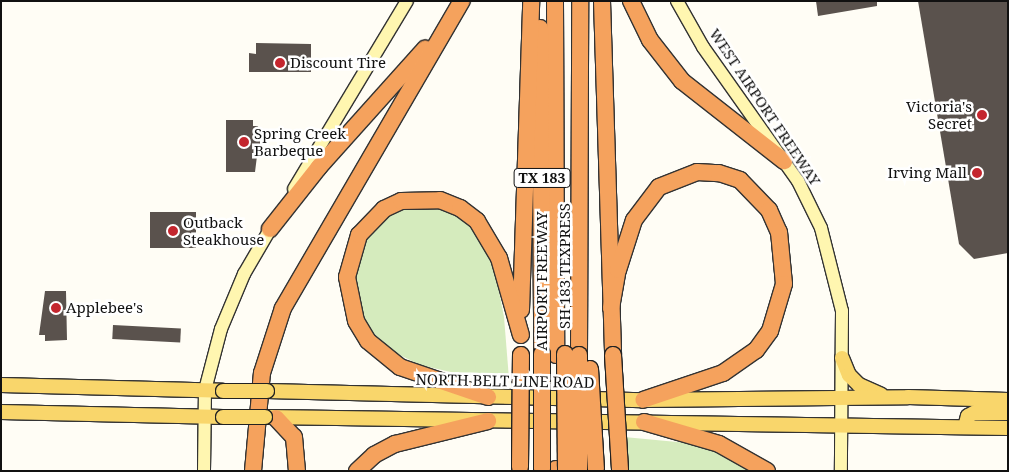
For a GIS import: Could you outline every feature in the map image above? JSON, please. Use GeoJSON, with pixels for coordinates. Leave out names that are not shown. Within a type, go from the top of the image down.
{"type":"FeatureCollection","features":[{"type":"Feature","properties":{"kind":"highway"},"geometry":{"type":"LineString","coordinates":[[270,228],[462,1]]}},
{"type":"Feature","properties":{"kind":"highway"},"geometry":{"type":"LineString","coordinates":[[253,471],[262,373],[283,308],[462,1]]}},
{"type":"Feature","properties":{"kind":"highway"},"geometry":{"type":"LineString","coordinates":[[520,469],[521,335],[531,1]]}},
{"type":"Feature","properties":{"kind":"highway","name":"AIRPORT FREEWAY"},"geometry":{"type":"LineString","coordinates":[[540,1],[566,354],[561,470]]}},
{"type":"Feature","properties":{"kind":"highway","name":"SH 183 TEXPRESS"},"geometry":{"type":"LineString","coordinates":[[556,1],[566,354]]}},
{"type":"Feature","properties":{"kind":"highway","name":"SH 183 TEXPRESS"},"geometry":{"type":"LineString","coordinates":[[564,1],[566,354]]}},
{"type":"Feature","properties":{"kind":"highway","name":"AIRPORT FREEWAY"},"geometry":{"type":"LineString","coordinates":[[561,470],[566,354],[579,281],[580,1]]}},
{"type":"Feature","properties":{"kind":"highway"},"geometry":{"type":"LineString","coordinates":[[602,1],[613,356],[620,470]]}},
{"type":"Feature","properties":{"kind":"highway"},"geometry":{"type":"LineString","coordinates":[[631,1],[650,40],[682,81],[784,161]]}},
{"type":"Feature","properties":{"kind":"highway"},"geometry":{"type":"LineString","coordinates":[[612,308],[618,270],[634,220],[659,187],[697,172],[719,173],[740,180],[769,210],[779,232],[784,284],[770,331],[756,350],[723,373],[643,400]]}},
{"type":"Feature","properties":{"kind":"highway"},"geometry":{"type":"LineString","coordinates":[[488,397],[400,367],[368,340],[356,322],[347,278],[359,235],[384,209],[402,201],[440,200],[460,208],[477,221],[499,258],[521,335]]}},
{"type":"Feature","properties":{"kind":"highway"},"geometry":{"type":"LineString","coordinates":[[566,354],[596,470]]}},
{"type":"Feature","properties":{"kind":"highway"},"geometry":{"type":"LineString","coordinates":[[271,418],[294,437],[297,471]]}},
{"type":"Feature","properties":{"kind":"highway"},"geometry":{"type":"LineString","coordinates":[[356,471],[374,455],[395,444],[488,421]]}},
{"type":"Feature","properties":{"kind":"highway"},"geometry":{"type":"LineString","coordinates":[[644,422],[719,444],[767,471]]}},
{"type":"Feature","properties":{"kind":"main road"},"geometry":{"type":"LineString","coordinates":[[204,471],[205,390],[221,329],[244,274],[407,1]]}},
{"type":"Feature","properties":{"kind":"main road","name":"WEST AIRPORT FREEWAY"},"geometry":{"type":"LineString","coordinates":[[677,1],[703,47],[784,161],[810,203],[831,259],[842,311],[841,471]]}},
{"type":"Feature","properties":{"kind":"main road"},"geometry":{"type":"LineString","coordinates":[[842,358],[849,375],[859,385],[889,397]]}},
{"type":"Feature","properties":{"kind":"main road","name":"NORTH BELT LINE ROAD"},"geometry":{"type":"LineString","coordinates":[[1,386],[643,400],[889,397],[1008,400]]}},
{"type":"Feature","properties":{"kind":"main road"},"geometry":{"type":"LineString","coordinates":[[1,412],[271,418],[841,424],[1008,428]]}},
{"type":"Feature","properties":{"kind":"main road"},"geometry":{"type":"LineString","coordinates":[[965,427],[968,416],[974,414],[1008,413]]}},
{"type":"Feature","properties":{"kind":"green space"},"geometry":{"type":"Polygon","coordinates":[[[433,204],[454,212],[468,223],[494,266],[504,317],[509,379],[464,375],[420,365],[394,352],[368,328],[357,304],[354,283],[363,243],[376,223],[398,211],[433,204]]]}},
{"type":"Feature","properties":{"kind":"green space"},"geometry":{"type":"Polygon","coordinates":[[[624,437],[709,445],[753,471],[628,471],[624,437]]]}},
{"type":"Feature","properties":{"kind":"building"},"geometry":{"type":"Polygon","coordinates":[[[816,1],[877,1],[877,6],[818,16],[816,1]]]}},
{"type":"Feature","properties":{"kind":"building","name":"Irving Mall"},"geometry":{"type":"Polygon","coordinates":[[[918,1],[1008,1],[1008,253],[974,259],[959,244],[918,1]]]}},
{"type":"Feature","properties":{"kind":"building","name":"Discount Tire"},"geometry":{"type":"Polygon","coordinates":[[[256,43],[311,44],[311,72],[249,72],[249,53],[256,54],[256,43]]]}},
{"type":"Feature","properties":{"kind":"building","name":"Spring Creek Barbeque"},"geometry":{"type":"Polygon","coordinates":[[[226,120],[253,120],[253,126],[258,126],[262,148],[258,148],[255,172],[226,172],[226,120]]]}},
{"type":"Feature","properties":{"kind":"building","name":"Outback Steakhouse"},"geometry":{"type":"Polygon","coordinates":[[[150,212],[196,212],[196,248],[150,248],[150,212]]]}},
{"type":"Feature","properties":{"kind":"building","name":"Applebee's"},"geometry":{"type":"Polygon","coordinates":[[[45,291],[66,291],[67,340],[45,341],[45,335],[39,335],[45,291]]]}},
{"type":"Feature","properties":{"kind":"building"},"geometry":{"type":"Polygon","coordinates":[[[113,325],[181,329],[180,343],[112,339],[113,325]]]}},
{"type":"Feature","properties":{"kind":"place","name":"Discount Tire"},"geometry":{"type":"Point","coordinates":[280,63]}},
{"type":"Feature","properties":{"kind":"place","name":"Victoria's Secret"},"geometry":{"type":"Point","coordinates":[982,115]}},
{"type":"Feature","properties":{"kind":"place","name":"Spring Creek Barbeque"},"geometry":{"type":"Point","coordinates":[244,142]}},
{"type":"Feature","properties":{"kind":"place","name":"Irving Mall"},"geometry":{"type":"Point","coordinates":[977,173]}},
{"type":"Feature","properties":{"kind":"place","name":"Outback Steakhouse"},"geometry":{"type":"Point","coordinates":[173,231]}},
{"type":"Feature","properties":{"kind":"place","name":"Applebee's"},"geometry":{"type":"Point","coordinates":[56,308]}}]}
